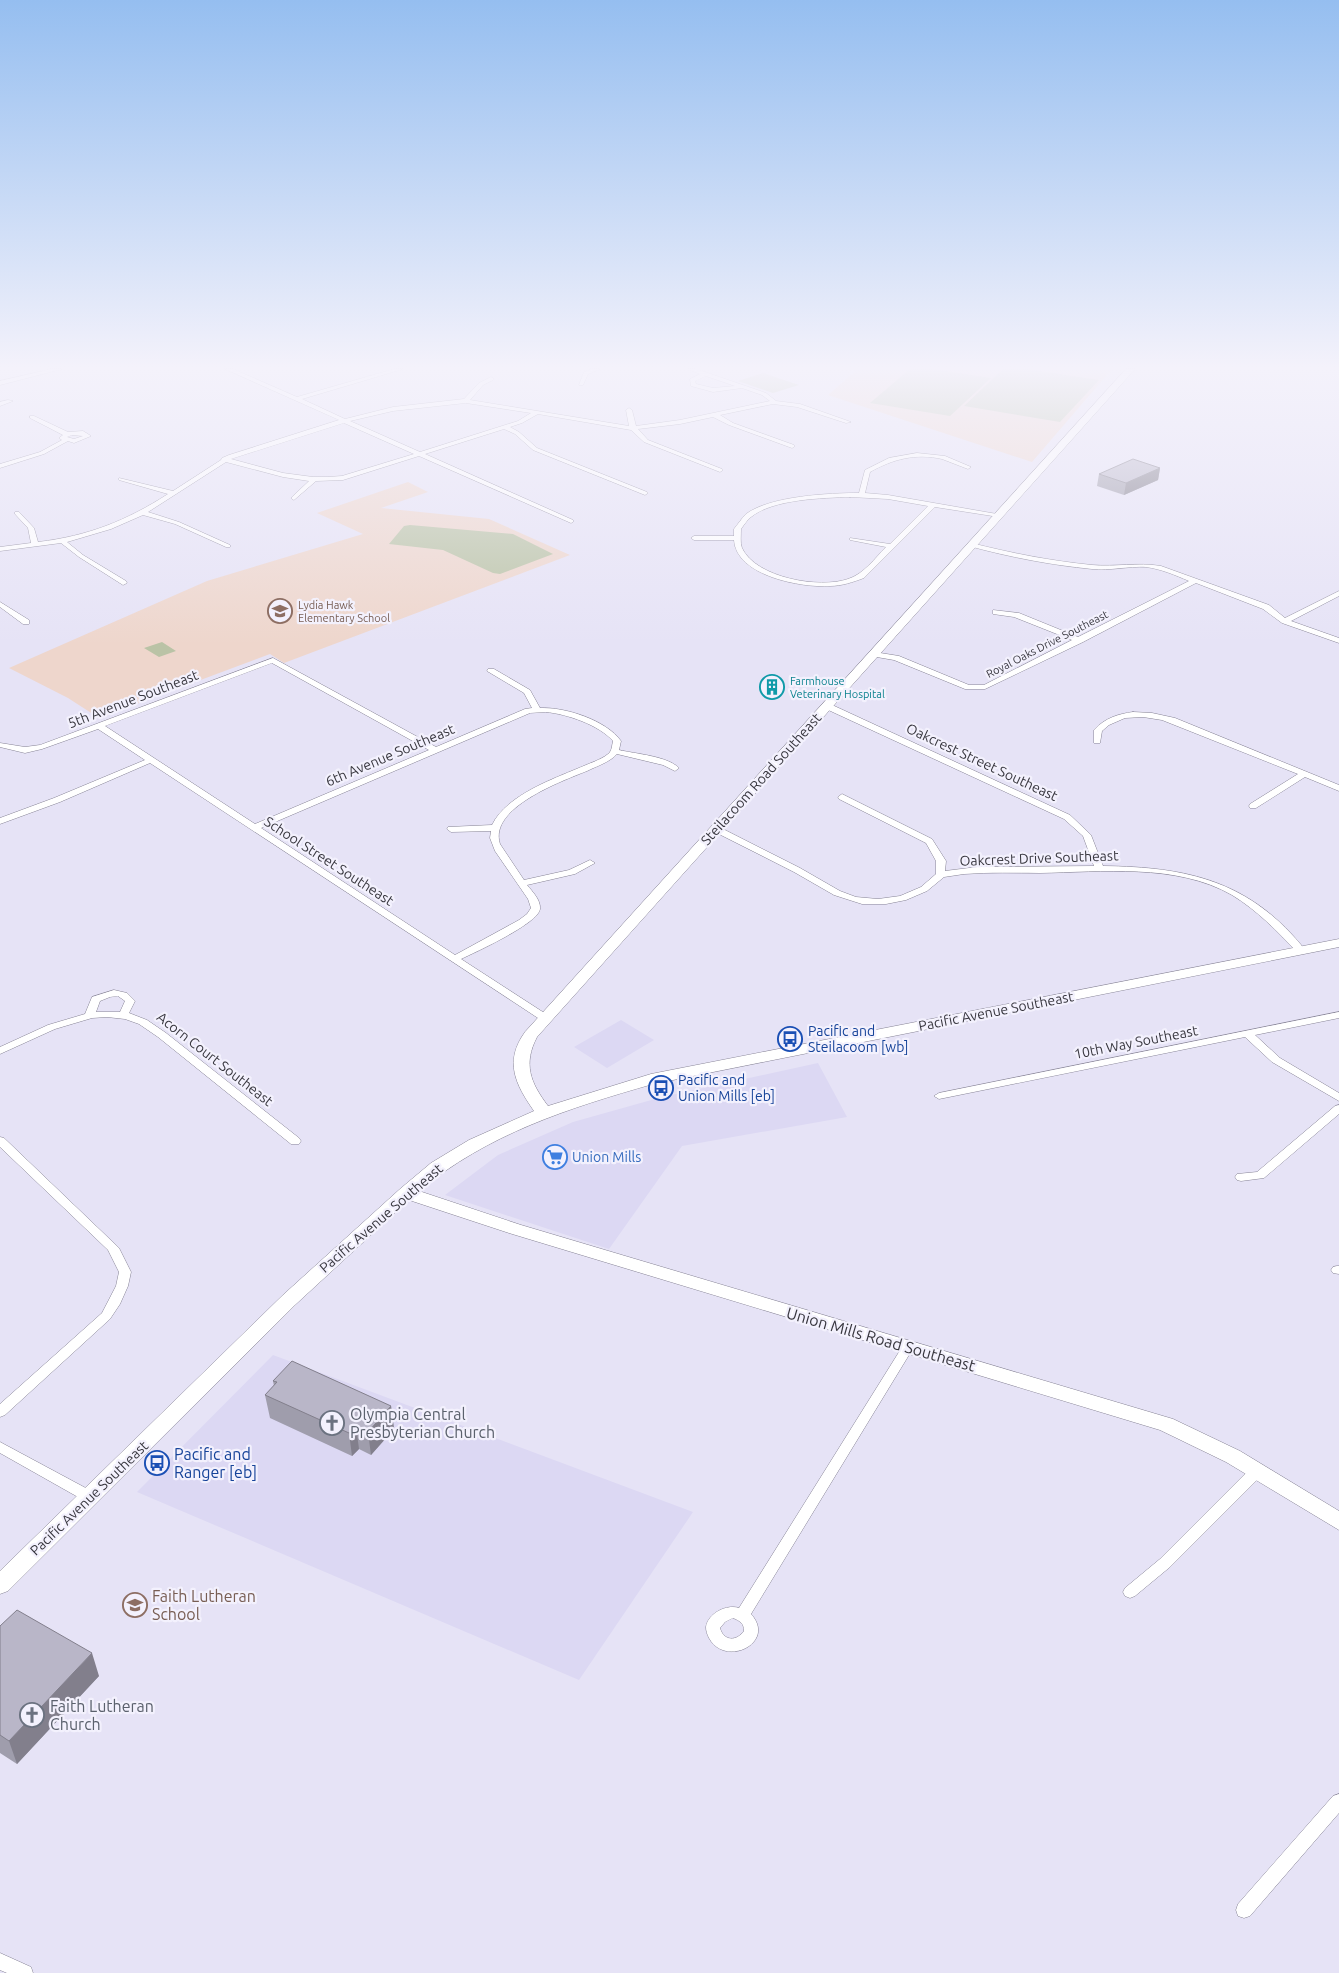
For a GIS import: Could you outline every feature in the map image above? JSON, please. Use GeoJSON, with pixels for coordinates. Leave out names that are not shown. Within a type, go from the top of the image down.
{"type":"FeatureCollection","features":[{"type":"Feature","properties":{"kind":"street"},"geometry":{"type":"LineString","coordinates":[[1,465],[14,461]]}},
{"type":"Feature","properties":{"kind":"street"},"geometry":{"type":"LineString","coordinates":[[0,549],[62,541],[109,528],[143,513],[221,461]]}},
{"type":"Feature","properties":{"kind":"street"},"geometry":{"type":"LineString","coordinates":[[232,461],[291,477],[314,480],[350,476],[399,461]]}},
{"type":"Feature","properties":{"kind":"street"},"geometry":{"type":"LineString","coordinates":[[435,461],[453,471],[571,521]]}},
{"type":"Feature","properties":{"kind":"street"},"geometry":{"type":"LineString","coordinates":[[565,461],[645,493]]}},
{"type":"Feature","properties":{"kind":"street"},"geometry":{"type":"LineString","coordinates":[[697,461],[720,470]]}},
{"type":"Feature","properties":{"kind":"street"},"geometry":{"type":"LineString","coordinates":[[862,494],[867,471],[891,461]]}},
{"type":"Feature","properties":{"kind":"street"},"geometry":{"type":"LineString","coordinates":[[957,461],[968,467]]}},
{"type":"Feature","properties":{"kind":"street","name":"Steilacoom Road Southeast"},"geometry":{"type":"LineString","coordinates":[[544,1112],[525,1084],[520,1072],[519,1061],[526,1042],[545,1018],[1047,461]]}},
{"type":"Feature","properties":{"kind":"street"},"geometry":{"type":"LineString","coordinates":[[121,479],[174,493]]}},
{"type":"Feature","properties":{"kind":"street"},"geometry":{"type":"LineString","coordinates":[[294,498],[314,480]]}},
{"type":"Feature","properties":{"kind":"street"},"geometry":{"type":"LineString","coordinates":[[933,505],[861,576],[852,582],[841,585],[812,585],[796,582],[762,569],[751,562],[738,547],[736,538],[742,522],[769,506],[816,496],[862,494],[933,505],[997,516]]}},
{"type":"Feature","properties":{"kind":"street"},"geometry":{"type":"LineString","coordinates":[[17,513],[31,528],[35,545]]}},
{"type":"Feature","properties":{"kind":"street"},"geometry":{"type":"LineString","coordinates":[[143,513],[177,523],[228,546]]}},
{"type":"Feature","properties":{"kind":"street"},"geometry":{"type":"LineString","coordinates":[[694,538],[736,538]]}},
{"type":"Feature","properties":{"kind":"street"},"geometry":{"type":"LineString","coordinates":[[852,539],[892,546]]}},
{"type":"Feature","properties":{"kind":"street"},"geometry":{"type":"LineString","coordinates":[[62,541],[81,556],[123,583]]}},
{"type":"Feature","properties":{"kind":"street"},"geometry":{"type":"LineString","coordinates":[[971,545],[1016,555],[1099,568],[1152,566],[1196,580],[1266,607],[1285,621],[1339,641]]}},
{"type":"Feature","properties":{"kind":"street","name":"Royal Oaks Drive Southeast"},"geometry":{"type":"LineString","coordinates":[[874,654],[896,658],[960,685],[977,688],[985,687],[1196,580]]}},
{"type":"Feature","properties":{"kind":"street"},"geometry":{"type":"LineString","coordinates":[[1285,621],[1339,593]]}},
{"type":"Feature","properties":{"kind":"street"},"geometry":{"type":"LineString","coordinates":[[0,604],[26,622]]}},
{"type":"Feature","properties":{"kind":"street"},"geometry":{"type":"LineString","coordinates":[[996,612],[1016,615],[1080,640]]}},
{"type":"Feature","properties":{"kind":"street","name":"5th Avenue Southeast"},"geometry":{"type":"LineString","coordinates":[[0,745],[33,750],[273,660],[435,750]]}},
{"type":"Feature","properties":{"kind":"street"},"geometry":{"type":"LineString","coordinates":[[491,671],[527,692],[537,710]]}},
{"type":"Feature","properties":{"kind":"street","name":"Oakcrest Street Southeast"},"geometry":{"type":"LineString","coordinates":[[827,706],[1067,817],[1087,834],[1100,869]]}},
{"type":"Feature","properties":{"kind":"street","name":"6th Avenue Southeast"},"geometry":{"type":"LineString","coordinates":[[254,828],[517,715],[537,710],[568,712],[608,732],[617,741],[616,751]]}},
{"type":"Feature","properties":{"kind":"street"},"geometry":{"type":"LineString","coordinates":[[1097,741],[1098,730],[1114,719],[1138,713],[1156,715],[1339,788]]}},
{"type":"Feature","properties":{"kind":"street","name":"School Street Southeast"},"geometry":{"type":"LineString","coordinates":[[99,726],[545,1018]]}},
{"type":"Feature","properties":{"kind":"street"},"geometry":{"type":"LineString","coordinates":[[454,959],[530,917],[535,906],[496,843],[495,828],[504,812],[518,801],[604,760],[616,751],[666,763],[676,768]]}},
{"type":"Feature","properties":{"kind":"street"},"geometry":{"type":"LineString","coordinates":[[0,821],[57,800],[151,760]]}},
{"type":"Feature","properties":{"kind":"street"},"geometry":{"type":"LineString","coordinates":[[1253,806],[1304,774]]}},
{"type":"Feature","properties":{"kind":"street"},"geometry":{"type":"LineString","coordinates":[[716,829],[827,888],[858,901],[878,902],[916,894],[940,876],[941,861],[929,841],[842,797]]}},
{"type":"Feature","properties":{"kind":"street"},"geometry":{"type":"LineString","coordinates":[[451,829],[495,828]]}},
{"type":"Feature","properties":{"kind":"street"},"geometry":{"type":"LineString","coordinates":[[522,883],[572,872],[590,863]]}},
{"type":"Feature","properties":{"kind":"street","name":"Oakcrest Drive Southeast"},"geometry":{"type":"LineString","coordinates":[[940,876],[973,872],[1100,869],[1165,871],[1205,881],[1256,906],[1301,951]]}},
{"type":"Feature","properties":{"kind":"street","name":"Pacific Avenue Southeast"},"geometry":{"type":"LineString","coordinates":[[0,1584],[289,1300],[406,1193],[437,1167],[503,1129],[544,1112],[651,1079],[1339,943]]}},
{"type":"Feature","properties":{"kind":"street"},"geometry":{"type":"LineString","coordinates":[[0,1051],[57,1026],[89,1016],[96,999],[113,993],[122,994],[130,1001],[123,1016]]}},
{"type":"Feature","properties":{"kind":"street","name":"Acorn Court Southeast"},"geometry":{"type":"LineString","coordinates":[[89,1016],[111,1014],[142,1021],[295,1141]]}},
{"type":"Feature","properties":{"kind":"street","name":"10th Way Southeast"},"geometry":{"type":"LineString","coordinates":[[938,1096],[1339,1015]]}},
{"type":"Feature","properties":{"kind":"street"},"geometry":{"type":"LineString","coordinates":[[1248,1034],[1276,1060],[1339,1098]]}},
{"type":"Feature","properties":{"kind":"street"},"geometry":{"type":"LineString","coordinates":[[1241,1177],[1260,1175],[1339,1108]]}},
{"type":"Feature","properties":{"kind":"street"},"geometry":{"type":"LineString","coordinates":[[0,1141],[113,1248],[124,1272],[122,1286],[106,1316],[0,1412]]}},
{"type":"Feature","properties":{"kind":"street","name":"Union Mills Road Southeast"},"geometry":{"type":"LineString","coordinates":[[406,1193],[514,1229],[1166,1424],[1198,1437],[1258,1470],[1339,1522]]}},
{"type":"Feature","properties":{"kind":"street"},"geometry":{"type":"LineString","coordinates":[[742,1614],[908,1347]]}},
{"type":"Feature","properties":{"kind":"street"},"geometry":{"type":"LineString","coordinates":[[0,1447],[90,1497]]}},
{"type":"Feature","properties":{"kind":"street"},"geometry":{"type":"LineString","coordinates":[[1130,1592],[1165,1563],[1258,1470]]}},
{"type":"Feature","properties":{"kind":"street"},"geometry":{"type":"LineString","coordinates":[[1244,1910],[1339,1801]]}},
{"type":"Feature","properties":{"kind":"street"},"geometry":{"type":"LineString","coordinates":[[0,1961],[24,1973]]}},
{"type":"Feature","properties":{"kind":"shaded area","name":"Lydia Hawk Elementary School"},"geometry":{"type":"Polygon","coordinates":[[[408,482],[428,492],[381,508],[489,519],[570,555],[284,663],[270,654],[99,718],[68,698],[9,668],[207,581],[363,534],[317,513],[408,482]]]}},
{"type":"Feature","properties":{"kind":"shaded area"},"geometry":{"type":"Polygon","coordinates":[[[621,1020],[654,1040],[607,1068],[574,1047],[621,1020]]]}},
{"type":"Feature","properties":{"kind":"shaded area"},"geometry":{"type":"Polygon","coordinates":[[[818,1063],[847,1117],[682,1146],[609,1249],[445,1195],[498,1155],[573,1122],[662,1097],[818,1063]]]}},
{"type":"Feature","properties":{"kind":"shaded area"},"geometry":{"type":"Polygon","coordinates":[[[273,1355],[693,1512],[579,1680],[137,1492],[273,1355]]]}},
{"type":"Feature","properties":{"kind":"green space"},"geometry":{"type":"Polygon","coordinates":[[[404,526],[513,534],[553,554],[500,574],[493,573],[443,550],[389,544],[404,526]]]}},
{"type":"Feature","properties":{"kind":"green space"},"geometry":{"type":"Polygon","coordinates":[[[162,642],[176,651],[159,657],[144,648],[162,642]]]}},
{"type":"Feature","properties":{"kind":"building"},"geometry":{"type":"Polygon","coordinates":[[[1128,461],[1139,461],[1160,468],[1126,483],[1099,474],[1128,461]]]}},
{"type":"Feature","properties":{"kind":"building"},"geometry":{"type":"Polygon","coordinates":[[[292,1361],[391,1406],[368,1432],[356,1426],[349,1433],[265,1395],[277,1382],[273,1381],[292,1361]]]}},
{"type":"Feature","properties":{"kind":"building","name":"Faith Lutheran Church"},"geometry":{"type":"Polygon","coordinates":[[[17,1610],[92,1653],[9,1741],[0,1735],[0,1626],[17,1610]]]}},
{"type":"Feature","properties":{"kind":"place","name":"Lydia Hawk Elementary School"},"geometry":{"type":"Point","coordinates":[280,611]}},
{"type":"Feature","properties":{"kind":"place","name":"Farmhouse Veterinary Hospital"},"geometry":{"type":"Point","coordinates":[772,687]}},
{"type":"Feature","properties":{"kind":"place","name":"Pacific and Steilacoom [wb]"},"geometry":{"type":"Point","coordinates":[790,1039]}},
{"type":"Feature","properties":{"kind":"place","name":"Pacific and Union Mills [eb]"},"geometry":{"type":"Point","coordinates":[661,1088]}},
{"type":"Feature","properties":{"kind":"place","name":"Union Mills"},"geometry":{"type":"Point","coordinates":[555,1157]}},
{"type":"Feature","properties":{"kind":"place","name":"Olympia Central Presbyterian Church"},"geometry":{"type":"Point","coordinates":[332,1423]}},
{"type":"Feature","properties":{"kind":"place","name":"Pacific and Ranger [eb]"},"geometry":{"type":"Point","coordinates":[157,1463]}},
{"type":"Feature","properties":{"kind":"place","name":"Faith Lutheran School"},"geometry":{"type":"Point","coordinates":[135,1605]}},
{"type":"Feature","properties":{"kind":"place","name":"Faith Lutheran Church"},"geometry":{"type":"Point","coordinates":[32,1715]}}]}
